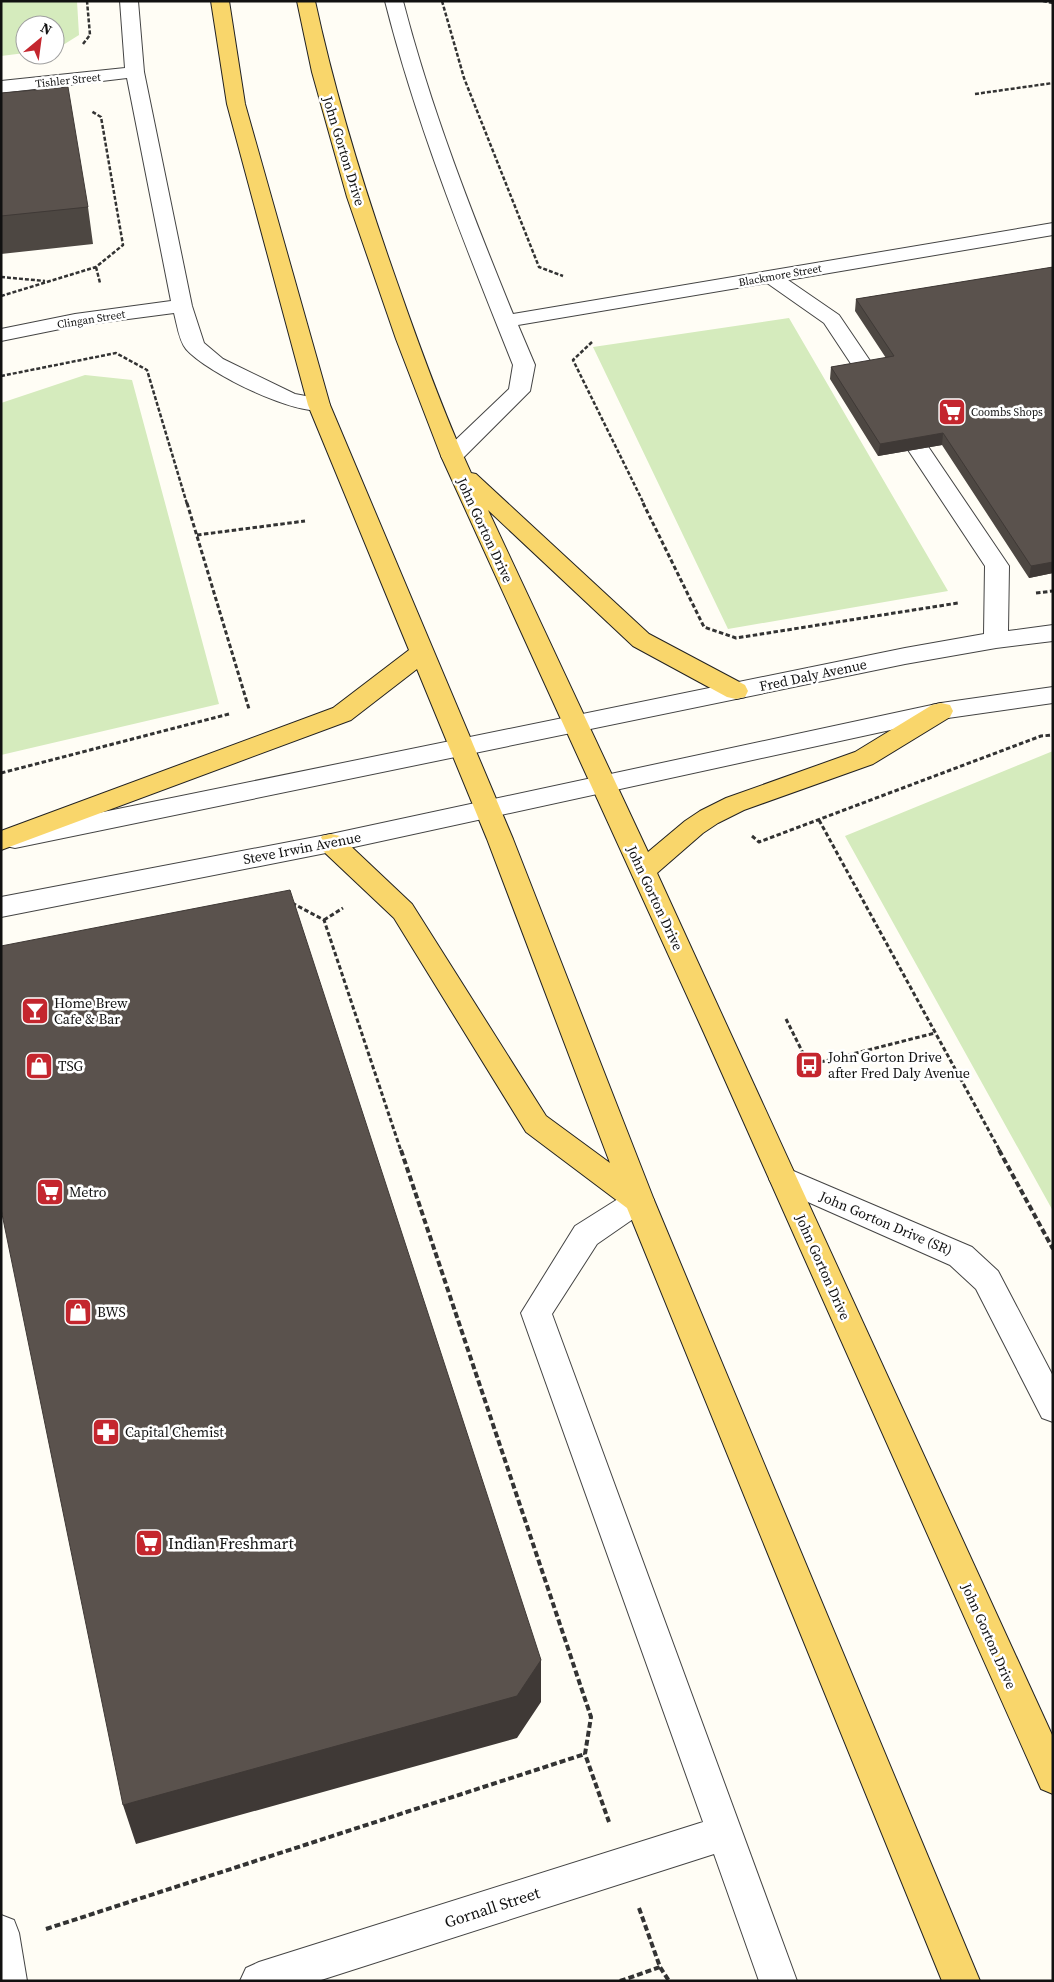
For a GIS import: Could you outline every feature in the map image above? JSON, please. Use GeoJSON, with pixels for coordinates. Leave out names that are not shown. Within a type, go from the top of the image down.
{"type":"FeatureCollection","features":[{"type":"Feature","properties":{"kind":"main road"},"geometry":{"type":"LineString","coordinates":[[220,1],[236,104],[319,405],[487,809],[639,1200],[961,1981]]}},
{"type":"Feature","properties":{"kind":"main road","name":"John Gorton Drive"},"geometry":{"type":"LineString","coordinates":[[306,1],[321,72],[357,197],[406,339],[454,463],[784,1179],[1053,1777]]}},
{"type":"Feature","properties":{"kind":"main road"},"geometry":{"type":"LineString","coordinates":[[454,463],[641,640],[736,691]]}},
{"type":"Feature","properties":{"kind":"main road"},"geometry":{"type":"LineString","coordinates":[[1,842],[342,714],[422,652]]}},
{"type":"Feature","properties":{"kind":"main road"},"geometry":{"type":"LineString","coordinates":[[643,871],[694,827],[735,804],[864,758],[941,711]]}},
{"type":"Feature","properties":{"kind":"main road"},"geometry":{"type":"LineString","coordinates":[[331,843],[403,911],[536,1124],[639,1200]]}},
{"type":"Feature","properties":{"kind":"street"},"geometry":{"type":"LineString","coordinates":[[130,1],[135,72],[182,306],[194,345],[215,364],[289,399],[319,405]]}},
{"type":"Feature","properties":{"kind":"street"},"geometry":{"type":"LineString","coordinates":[[394,1],[420,99],[457,198],[524,365],[519,391],[454,463]]}},
{"type":"Feature","properties":{"kind":"street","name":"Tishler Street"},"geometry":{"type":"LineString","coordinates":[[1,87],[135,72]]}},
{"type":"Feature","properties":{"kind":"street","name":"Blackmore Street"},"geometry":{"type":"LineString","coordinates":[[506,321],[1053,229]]}},
{"type":"Feature","properties":{"kind":"street"},"geometry":{"type":"LineString","coordinates":[[771,277],[832,319],[997,566],[996,640]]}},
{"type":"Feature","properties":{"kind":"street","name":"Clingan Street"},"geometry":{"type":"LineString","coordinates":[[1,335],[76,320],[182,306]]}},
{"type":"Feature","properties":{"kind":"street","name":"Fred Daly Avenue"},"geometry":{"type":"LineString","coordinates":[[575,724],[905,656],[996,640],[1053,633]]}},
{"type":"Feature","properties":{"kind":"street"},"geometry":{"type":"LineString","coordinates":[[602,784],[941,711],[1053,695]]}},
{"type":"Feature","properties":{"kind":"street"},"geometry":{"type":"LineString","coordinates":[[1,842],[575,724]]}},
{"type":"Feature","properties":{"kind":"street","name":"Steve Irwin Avenue"},"geometry":{"type":"LineString","coordinates":[[1,907],[331,843],[602,784]]}},
{"type":"Feature","properties":{"kind":"street","name":"John Gorton Drive (SR)"},"geometry":{"type":"LineString","coordinates":[[784,1179],[961,1256],[987,1280],[1053,1408]]}},
{"type":"Feature","properties":{"kind":"street"},"geometry":{"type":"LineString","coordinates":[[639,1200],[586,1235],[536,1313],[778,1981]]}},
{"type":"Feature","properties":{"kind":"street","name":"Gornall Street"},"geometry":{"type":"LineString","coordinates":[[258,1981],[724,1834]]}},
{"type":"Feature","properties":{"kind":"street"},"geometry":{"type":"LineString","coordinates":[[2,1938],[8,1981]]}},
{"type":"Feature","properties":{"kind":"path"},"geometry":{"type":"LineString","coordinates":[[442,1],[464,78],[539,267]]}},
{"type":"Feature","properties":{"kind":"path"},"geometry":{"type":"LineString","coordinates":[[1043,1],[1053,3]]}},
{"type":"Feature","properties":{"kind":"path"},"geometry":{"type":"LineString","coordinates":[[975,94],[1053,83]]}},
{"type":"Feature","properties":{"kind":"path"},"geometry":{"type":"LineString","coordinates":[[1,296],[96,267],[124,245],[101,117],[88,110]]}},
{"type":"Feature","properties":{"kind":"path"},"geometry":{"type":"LineString","coordinates":[[1,277],[48,281]]}},
{"type":"Feature","properties":{"kind":"path"},"geometry":{"type":"LineString","coordinates":[[597,338],[573,360],[704,627],[736,638],[1053,591]]}},
{"type":"Feature","properties":{"kind":"path"},"geometry":{"type":"LineString","coordinates":[[1,376],[116,353],[147,370],[249,709],[257,706]]}},
{"type":"Feature","properties":{"kind":"path"},"geometry":{"type":"LineString","coordinates":[[197,535],[305,521]]}},
{"type":"Feature","properties":{"kind":"path"},"geometry":{"type":"LineString","coordinates":[[1,774],[230,714]]}},
{"type":"Feature","properties":{"kind":"path"},"geometry":{"type":"LineString","coordinates":[[759,842],[1041,736],[1053,735]]}},
{"type":"Feature","properties":{"kind":"path"},"geometry":{"type":"LineString","coordinates":[[819,820],[1053,1249]]}},
{"type":"Feature","properties":{"kind":"path"},"geometry":{"type":"LineString","coordinates":[[2,1938],[585,1754],[591,1717],[324,920],[284,899]]}},
{"type":"Feature","properties":{"kind":"path"},"geometry":{"type":"LineString","coordinates":[[786,1019],[809,1065],[935,1033]]}},
{"type":"Feature","properties":{"kind":"path"},"geometry":{"type":"LineString","coordinates":[[620,1981],[660,1967],[669,1981]]}},
{"type":"Feature","properties":{"kind":"green space"},"geometry":{"type":"Polygon","coordinates":[[[1,1],[77,1],[79,35],[65,44],[65,15],[15,15],[15,54],[1,56],[1,1]]]}},
{"type":"Feature","properties":{"kind":"green space"},"geometry":{"type":"Polygon","coordinates":[[[789,318],[948,591],[728,629],[593,347],[789,318]]]}},
{"type":"Feature","properties":{"kind":"green space"},"geometry":{"type":"Polygon","coordinates":[[[85,375],[132,380],[219,704],[1,755],[1,403],[85,375]]]}},
{"type":"Feature","properties":{"kind":"green space"},"geometry":{"type":"Polygon","coordinates":[[[1053,751],[1053,1211],[845,836],[1053,751]]]}},
{"type":"Feature","properties":{"kind":"building"},"geometry":{"type":"Polygon","coordinates":[[[68,87],[88,207],[1,216],[1,93],[68,87]]]}},
{"type":"Feature","properties":{"kind":"building","name":"Coombs Shops"},"geometry":{"type":"Polygon","coordinates":[[[1053,267],[1053,562],[1031,566],[943,433],[880,444],[831,367],[894,356],[856,299],[1053,267]]]}},
{"type":"Feature","properties":{"kind":"building"},"geometry":{"type":"Polygon","coordinates":[[[290,890],[541,1660],[517,1696],[123,1805],[1,1209],[1,946],[290,890]]]}},
{"type":"Feature","properties":{"kind":"place","name":"Coombs Shops"},"geometry":{"type":"Point","coordinates":[952,412]}},
{"type":"Feature","properties":{"kind":"place","name":"Home Brew Cafe & Bar"},"geometry":{"type":"Point","coordinates":[35,1011]}},
{"type":"Feature","properties":{"kind":"place","name":"John Gorton Drive after Fred Daly Avenue"},"geometry":{"type":"Point","coordinates":[809,1065]}},
{"type":"Feature","properties":{"kind":"place","name":"TSG"},"geometry":{"type":"Point","coordinates":[39,1066]}},
{"type":"Feature","properties":{"kind":"place","name":"Metro"},"geometry":{"type":"Point","coordinates":[50,1192]}},
{"type":"Feature","properties":{"kind":"place","name":"BWS"},"geometry":{"type":"Point","coordinates":[78,1312]}},
{"type":"Feature","properties":{"kind":"place","name":"Capital Chemist"},"geometry":{"type":"Point","coordinates":[106,1432]}},
{"type":"Feature","properties":{"kind":"place","name":"Indian Freshmart"},"geometry":{"type":"Point","coordinates":[149,1543]}}]}
